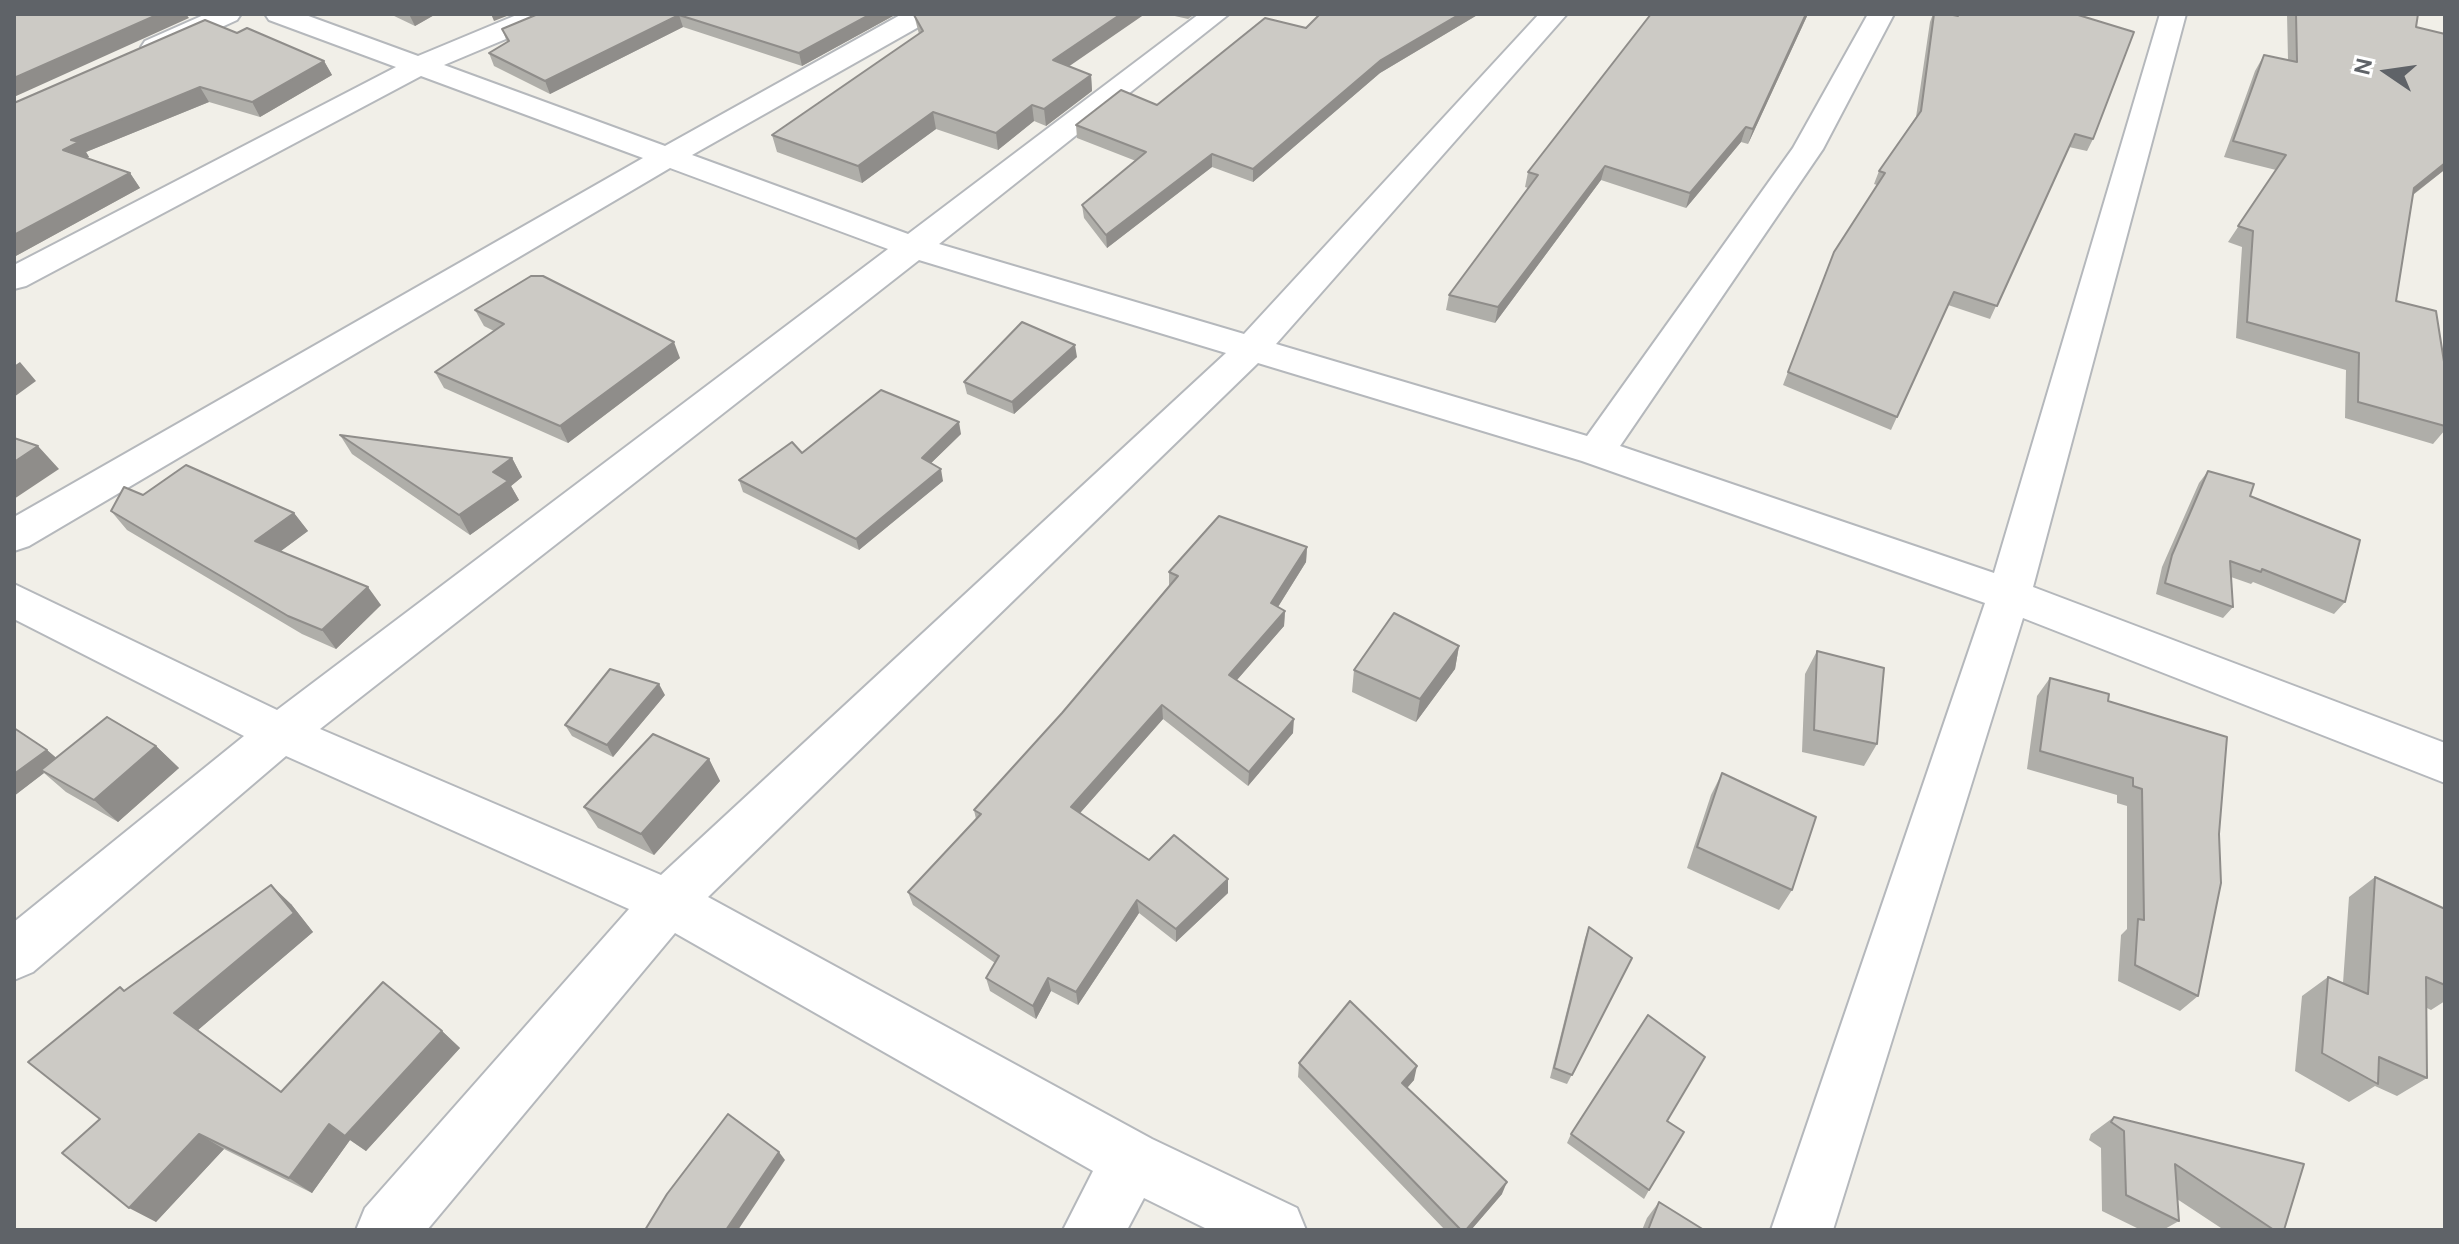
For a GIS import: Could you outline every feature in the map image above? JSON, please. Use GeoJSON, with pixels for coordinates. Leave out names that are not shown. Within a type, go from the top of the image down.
{"type":"FeatureCollection","features":[{"type":"Feature","properties":{"kind":"street"},"geometry":{"type":"LineString","coordinates":[[128,59],[228,14]]}},
{"type":"Feature","properties":{"kind":"street"},"geometry":{"type":"LineString","coordinates":[[278,14],[805,210],[913,247],[1596,452],[2009,595],[2445,763]]}},
{"type":"Feature","properties":{"kind":"street"},"geometry":{"type":"LineString","coordinates":[[14,279],[421,65],[542,14]]}},
{"type":"Feature","properties":{"kind":"street"},"geometry":{"type":"LineString","coordinates":[[14,536],[667,157],[922,14]]}},
{"type":"Feature","properties":{"kind":"street"},"geometry":{"type":"LineString","coordinates":[[14,955],[281,733],[1216,14]]}},
{"type":"Feature","properties":{"kind":"street"},"geometry":{"type":"LineString","coordinates":[[387,1230],[668,902],[1251,349],[1554,14]]}},
{"type":"Feature","properties":{"kind":"street"},"geometry":{"type":"LineString","coordinates":[[1596,452],[1808,149],[1881,14]]}},
{"type":"Feature","properties":{"kind":"street"},"geometry":{"type":"LineString","coordinates":[[1802,1230],[2009,595],[2173,14]]}},
{"type":"Feature","properties":{"kind":"street"},"geometry":{"type":"LineString","coordinates":[[14,600],[281,733],[668,902],[1131,1160],[1275,1230]]}},
{"type":"Feature","properties":{"kind":"street"},"geometry":{"type":"LineString","coordinates":[[1094,1230],[1131,1160]]}},
{"type":"Feature","properties":{"kind":"building"},"geometry":{"type":"Polygon","coordinates":[[[14,14],[159,14],[14,78],[14,14]]]}},
{"type":"Feature","properties":{"kind":"building"},"geometry":{"type":"Polygon","coordinates":[[[538,14],[871,14],[799,53],[679,15],[545,81],[489,53],[509,41],[502,29],[538,14]]]}},
{"type":"Feature","properties":{"kind":"building"},"geometry":{"type":"Polygon","coordinates":[[[1121,14],[1053,60],[1091,75],[1044,109],[1032,105],[996,133],[933,112],[858,166],[772,135],[923,31],[914,15],[1121,14]]]}},
{"type":"Feature","properties":{"kind":"building"},"geometry":{"type":"Polygon","coordinates":[[[1320,14],[1460,14],[1381,60],[1253,169],[1212,154],[1106,235],[1082,205],[1146,152],[1076,125],[1121,90],[1157,105],[1265,18],[1306,28],[1320,14]]]}},
{"type":"Feature","properties":{"kind":"building"},"geometry":{"type":"Polygon","coordinates":[[[1651,14],[1806,14],[1753,129],[1746,127],[1690,193],[1605,166],[1498,307],[1449,295],[1538,175],[1528,172],[1651,14]]]}},
{"type":"Feature","properties":{"kind":"building"},"geometry":{"type":"Polygon","coordinates":[[[1934,14],[2075,14],[2134,32],[2093,139],[2075,134],[1997,306],[1954,292],[1897,417],[1788,372],[1834,252],[1885,173],[1879,171],[1921,111],[1934,14]]]}},
{"type":"Feature","properties":{"kind":"building"},"geometry":{"type":"Polygon","coordinates":[[[2296,14],[2418,14],[2416,27],[2445,34],[2445,163],[2414,188],[2396,301],[2436,311],[2445,368],[2445,426],[2358,402],[2359,353],[2247,322],[2253,231],[2238,226],[2286,155],[2233,141],[2264,55],[2297,62],[2296,14]]]}},
{"type":"Feature","properties":{"kind":"building"},"geometry":{"type":"Polygon","coordinates":[[[205,20],[237,33],[247,28],[324,61],[252,102],[200,87],[71,140],[79,142],[63,150],[130,173],[14,235],[14,103],[205,20]]]}},
{"type":"Feature","properties":{"kind":"building"},"geometry":{"type":"Polygon","coordinates":[[[531,276],[543,276],[674,342],[560,426],[435,372],[504,324],[475,310],[531,276]]]}},
{"type":"Feature","properties":{"kind":"building"},"geometry":{"type":"Polygon","coordinates":[[[1022,322],[1075,345],[1012,402],[964,382],[1022,322]]]}},
{"type":"Feature","properties":{"kind":"building"},"geometry":{"type":"Polygon","coordinates":[[[881,390],[959,422],[922,458],[941,469],[856,539],[739,480],[792,442],[802,453],[881,390]]]}},
{"type":"Feature","properties":{"kind":"building"},"geometry":{"type":"Polygon","coordinates":[[[340,435],[512,458],[493,472],[508,481],[459,515],[340,435]]]}},
{"type":"Feature","properties":{"kind":"building"},"geometry":{"type":"Polygon","coordinates":[[[14,438],[38,446],[14,462],[14,438]]]}},
{"type":"Feature","properties":{"kind":"building"},"geometry":{"type":"Polygon","coordinates":[[[186,465],[294,513],[255,541],[368,587],[322,630],[288,616],[111,511],[124,487],[143,495],[186,465]]]}},
{"type":"Feature","properties":{"kind":"building"},"geometry":{"type":"Polygon","coordinates":[[[2208,471],[2254,484],[2250,496],[2360,540],[2345,602],[2262,569],[2261,572],[2230,561],[2233,607],[2165,583],[2172,555],[2208,471]]]}},
{"type":"Feature","properties":{"kind":"building"},"geometry":{"type":"Polygon","coordinates":[[[1219,516],[1307,547],[1271,603],[1285,611],[1229,675],[1294,719],[1249,772],[1162,705],[1071,807],[1149,860],[1174,835],[1228,879],[1176,929],[1137,900],[1076,992],[1048,978],[1033,1006],[986,978],[999,956],[908,892],[981,814],[974,810],[1062,713],[1178,576],[1169,572],[1219,516]]]}},
{"type":"Feature","properties":{"kind":"building"},"geometry":{"type":"Polygon","coordinates":[[[1394,613],[1459,646],[1420,699],[1354,670],[1394,613]]]}},
{"type":"Feature","properties":{"kind":"building"},"geometry":{"type":"Polygon","coordinates":[[[1817,651],[1884,668],[1877,744],[1814,730],[1817,651]]]}},
{"type":"Feature","properties":{"kind":"building"},"geometry":{"type":"Polygon","coordinates":[[[610,669],[659,684],[607,745],[565,725],[610,669]]]}},
{"type":"Feature","properties":{"kind":"building"},"geometry":{"type":"Polygon","coordinates":[[[2050,678],[2109,694],[2108,701],[2227,737],[2219,834],[2221,883],[2198,996],[2135,965],[2138,919],[2144,920],[2142,789],[2133,786],[2133,778],[2040,751],[2050,678]]]}},
{"type":"Feature","properties":{"kind":"building"},"geometry":{"type":"Polygon","coordinates":[[[107,717],[156,746],[94,800],[41,770],[107,717]]]}},
{"type":"Feature","properties":{"kind":"building"},"geometry":{"type":"Polygon","coordinates":[[[14,728],[47,750],[14,774],[14,728]]]}},
{"type":"Feature","properties":{"kind":"building"},"geometry":{"type":"Polygon","coordinates":[[[653,734],[709,759],[641,834],[584,807],[653,734]]]}},
{"type":"Feature","properties":{"kind":"building"},"geometry":{"type":"Polygon","coordinates":[[[1722,773],[1816,817],[1792,890],[1697,847],[1722,773]]]}},
{"type":"Feature","properties":{"kind":"building"},"geometry":{"type":"Polygon","coordinates":[[[2375,877],[2445,909],[2445,985],[2426,977],[2427,1078],[2379,1057],[2378,1084],[2322,1053],[2328,977],[2368,994],[2375,877]]]}},
{"type":"Feature","properties":{"kind":"building"},"geometry":{"type":"Polygon","coordinates":[[[271,885],[294,913],[174,1013],[281,1092],[383,982],[442,1031],[345,1136],[329,1124],[289,1178],[199,1134],[129,1208],[62,1153],[100,1119],[28,1062],[120,987],[124,991],[271,885]]]}},
{"type":"Feature","properties":{"kind":"building"},"geometry":{"type":"Polygon","coordinates":[[[1589,927],[1632,958],[1572,1075],[1554,1068],[1589,927]]]}},
{"type":"Feature","properties":{"kind":"building"},"geometry":{"type":"Polygon","coordinates":[[[1350,1001],[1417,1066],[1402,1083],[1507,1182],[1466,1230],[1461,1230],[1299,1063],[1350,1001]]]}},
{"type":"Feature","properties":{"kind":"building"},"geometry":{"type":"Polygon","coordinates":[[[1648,1015],[1705,1057],[1667,1121],[1684,1132],[1649,1190],[1571,1134],[1648,1015]]]}},
{"type":"Feature","properties":{"kind":"building"},"geometry":{"type":"Polygon","coordinates":[[[728,1114],[779,1152],[726,1230],[645,1230],[667,1194],[728,1114]]]}},
{"type":"Feature","properties":{"kind":"building"},"geometry":{"type":"Polygon","coordinates":[[[2114,1117],[2304,1164],[2284,1230],[2274,1230],[2175,1164],[2179,1221],[2126,1195],[2124,1131],[2111,1122],[2114,1117]]]}},
{"type":"Feature","properties":{"kind":"building"},"geometry":{"type":"Polygon","coordinates":[[[1659,1202],[1704,1230],[1648,1230],[1659,1202]]]}}]}
